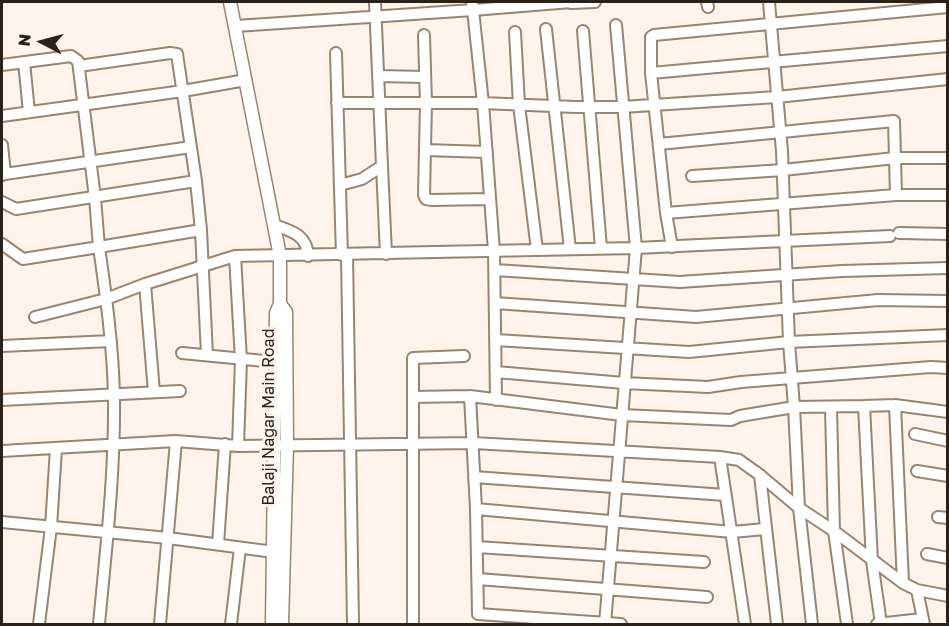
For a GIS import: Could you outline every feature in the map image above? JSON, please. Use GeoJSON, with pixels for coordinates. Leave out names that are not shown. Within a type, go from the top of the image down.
{"type":"FeatureCollection","features":[{"type":"Feature","properties":{"kind":"street","name":"Balaji Nagar Main Road"},"geometry":{"type":"LineString","coordinates":[[230,2],[280,256],[280,304],[286,312],[281,445],[282,624]]}},
{"type":"Feature","properties":{"kind":"street"},"geometry":{"type":"LineString","coordinates":[[375,2],[386,254]]}},
{"type":"Feature","properties":{"kind":"street"},"geometry":{"type":"LineString","coordinates":[[236,26],[375,17],[472,6],[595,2]]}},
{"type":"Feature","properties":{"kind":"street"},"geometry":{"type":"LineString","coordinates":[[769,2],[783,170],[789,342],[799,508],[812,624]]}},
{"type":"Feature","properties":{"kind":"street"},"geometry":{"type":"LineString","coordinates":[[472,6],[483,103],[494,251],[496,400]]}},
{"type":"Feature","properties":{"kind":"street"},"geometry":{"type":"LineString","coordinates":[[672,246],[666,213],[651,73],[651,37],[948,7]]}},
{"type":"Feature","properties":{"kind":"street"},"geometry":{"type":"LineString","coordinates":[[606,624],[636,248],[616,25]]}},
{"type":"Feature","properties":{"kind":"street"},"geometry":{"type":"LineString","coordinates":[[546,29],[570,249]]}},
{"type":"Feature","properties":{"kind":"street"},"geometry":{"type":"LineString","coordinates":[[583,31],[601,248]]}},
{"type":"Feature","properties":{"kind":"street"},"geometry":{"type":"LineString","coordinates":[[515,32],[519,105],[537,250]]}},
{"type":"Feature","properties":{"kind":"street"},"geometry":{"type":"LineString","coordinates":[[424,35],[426,103],[424,195],[426,199],[490,199]]}},
{"type":"Feature","properties":{"kind":"street"},"geometry":{"type":"LineString","coordinates":[[651,73],[948,46]]}},
{"type":"Feature","properties":{"kind":"street"},"geometry":{"type":"LineString","coordinates":[[79,66],[174,52],[179,58],[201,230],[207,356]]}},
{"type":"Feature","properties":{"kind":"street"},"geometry":{"type":"LineString","coordinates":[[336,53],[350,445],[353,622]]}},
{"type":"Feature","properties":{"kind":"street"},"geometry":{"type":"LineString","coordinates":[[2,65],[71,56],[76,58],[79,66],[111,341],[114,395],[114,445],[99,624]]}},
{"type":"Feature","properties":{"kind":"street"},"geometry":{"type":"LineString","coordinates":[[24,62],[28,112]]}},
{"type":"Feature","properties":{"kind":"street"},"geometry":{"type":"LineString","coordinates":[[378,76],[425,77]]}},
{"type":"Feature","properties":{"kind":"street"},"geometry":{"type":"LineString","coordinates":[[2,116],[246,80]]}},
{"type":"Feature","properties":{"kind":"street"},"geometry":{"type":"LineString","coordinates":[[338,103],[483,103],[554,107],[622,107],[777,97],[948,80]]}},
{"type":"Feature","properties":{"kind":"street"},"geometry":{"type":"LineString","coordinates":[[659,144],[894,121],[896,195]]}},
{"type":"Feature","properties":{"kind":"street"},"geometry":{"type":"LineString","coordinates":[[2,145],[3,174],[191,147]]}},
{"type":"Feature","properties":{"kind":"street"},"geometry":{"type":"LineString","coordinates":[[425,150],[487,152]]}},
{"type":"Feature","properties":{"kind":"street"},"geometry":{"type":"LineString","coordinates":[[692,176],[783,170],[895,158],[948,158]]}},
{"type":"Feature","properties":{"kind":"street"},"geometry":{"type":"LineString","coordinates":[[340,185],[362,179],[382,166]]}},
{"type":"Feature","properties":{"kind":"street"},"geometry":{"type":"LineString","coordinates":[[2,202],[16,209],[196,181]]}},
{"type":"Feature","properties":{"kind":"street"},"geometry":{"type":"LineString","coordinates":[[666,213],[896,195],[948,195]]}},
{"type":"Feature","properties":{"kind":"street"},"geometry":{"type":"LineString","coordinates":[[274,225],[300,236],[308,247],[308,256]]}},
{"type":"Feature","properties":{"kind":"street"},"geometry":{"type":"LineString","coordinates":[[2,244],[22,259],[201,230]]}},
{"type":"Feature","properties":{"kind":"street"},"geometry":{"type":"LineString","coordinates":[[35,317],[106,299],[145,284],[235,256],[636,248],[786,242],[894,234],[948,234]]}},
{"type":"Feature","properties":{"kind":"street"},"geometry":{"type":"LineString","coordinates":[[235,256],[241,360],[238,446]]}},
{"type":"Feature","properties":{"kind":"street"},"geometry":{"type":"LineString","coordinates":[[495,270],[680,282],[787,277],[842,271],[948,268]]}},
{"type":"Feature","properties":{"kind":"street"},"geometry":{"type":"LineString","coordinates":[[145,284],[154,392]]}},
{"type":"Feature","properties":{"kind":"street"},"geometry":{"type":"LineString","coordinates":[[495,303],[696,317],[878,300],[948,301]]}},
{"type":"Feature","properties":{"kind":"street"},"geometry":{"type":"LineString","coordinates":[[272,624],[281,445],[275,362],[276,313],[280,304]]}},
{"type":"Feature","properties":{"kind":"street"},"geometry":{"type":"LineString","coordinates":[[496,340],[689,352],[789,342],[948,335]]}},
{"type":"Feature","properties":{"kind":"street"},"geometry":{"type":"LineString","coordinates":[[2,346],[111,341]]}},
{"type":"Feature","properties":{"kind":"street"},"geometry":{"type":"LineString","coordinates":[[182,353],[275,362]]}},
{"type":"Feature","properties":{"kind":"street"},"geometry":{"type":"LineString","coordinates":[[413,624],[412,358],[464,356]]}},
{"type":"Feature","properties":{"kind":"street"},"geometry":{"type":"LineString","coordinates":[[496,372],[624,383],[708,387],[791,378],[948,368]]}},
{"type":"Feature","properties":{"kind":"street"},"geometry":{"type":"LineString","coordinates":[[2,400],[180,392]]}},
{"type":"Feature","properties":{"kind":"street"},"geometry":{"type":"LineString","coordinates":[[412,397],[470,396],[622,415],[731,420],[740,416],[794,407],[895,405],[948,412]]}},
{"type":"Feature","properties":{"kind":"street"},"geometry":{"type":"LineString","coordinates":[[470,396],[474,443],[478,614],[621,624]]}},
{"type":"Feature","properties":{"kind":"street"},"geometry":{"type":"LineString","coordinates":[[895,405],[903,583]]}},
{"type":"Feature","properties":{"kind":"street"},"geometry":{"type":"LineString","coordinates":[[864,406],[872,561],[880,624],[923,622],[917,590]]}},
{"type":"Feature","properties":{"kind":"street"},"geometry":{"type":"LineString","coordinates":[[831,408],[834,531],[847,624]]}},
{"type":"Feature","properties":{"kind":"street"},"geometry":{"type":"LineString","coordinates":[[915,434],[948,441]]}},
{"type":"Feature","properties":{"kind":"street"},"geometry":{"type":"LineString","coordinates":[[160,624],[176,441]]}},
{"type":"Feature","properties":{"kind":"street"},"geometry":{"type":"LineString","coordinates":[[2,451],[176,441],[238,446],[474,443],[720,457],[739,460],[799,508],[834,531],[903,583],[917,590],[948,596]]}},
{"type":"Feature","properties":{"kind":"street"},"geometry":{"type":"LineString","coordinates":[[218,544],[225,444]]}},
{"type":"Feature","properties":{"kind":"street"},"geometry":{"type":"LineString","coordinates":[[39,624],[51,527],[56,449]]}},
{"type":"Feature","properties":{"kind":"street"},"geometry":{"type":"LineString","coordinates":[[720,457],[745,624]]}},
{"type":"Feature","properties":{"kind":"street"},"geometry":{"type":"LineString","coordinates":[[918,471],[948,476]]}},
{"type":"Feature","properties":{"kind":"street"},"geometry":{"type":"LineString","coordinates":[[760,475],[777,624]]}},
{"type":"Feature","properties":{"kind":"street"},"geometry":{"type":"LineString","coordinates":[[474,477],[724,495]]}},
{"type":"Feature","properties":{"kind":"street"},"geometry":{"type":"LineString","coordinates":[[476,509],[732,532],[765,529]]}},
{"type":"Feature","properties":{"kind":"street"},"geometry":{"type":"LineString","coordinates":[[2,522],[168,538],[274,552]]}},
{"type":"Feature","properties":{"kind":"street"},"geometry":{"type":"LineString","coordinates":[[477,547],[704,562]]}},
{"type":"Feature","properties":{"kind":"street"},"geometry":{"type":"LineString","coordinates":[[231,624],[240,548]]}},
{"type":"Feature","properties":{"kind":"street"},"geometry":{"type":"LineString","coordinates":[[927,554],[948,558]]}},
{"type":"Feature","properties":{"kind":"street"},"geometry":{"type":"LineString","coordinates":[[478,579],[707,597]]}}]}
